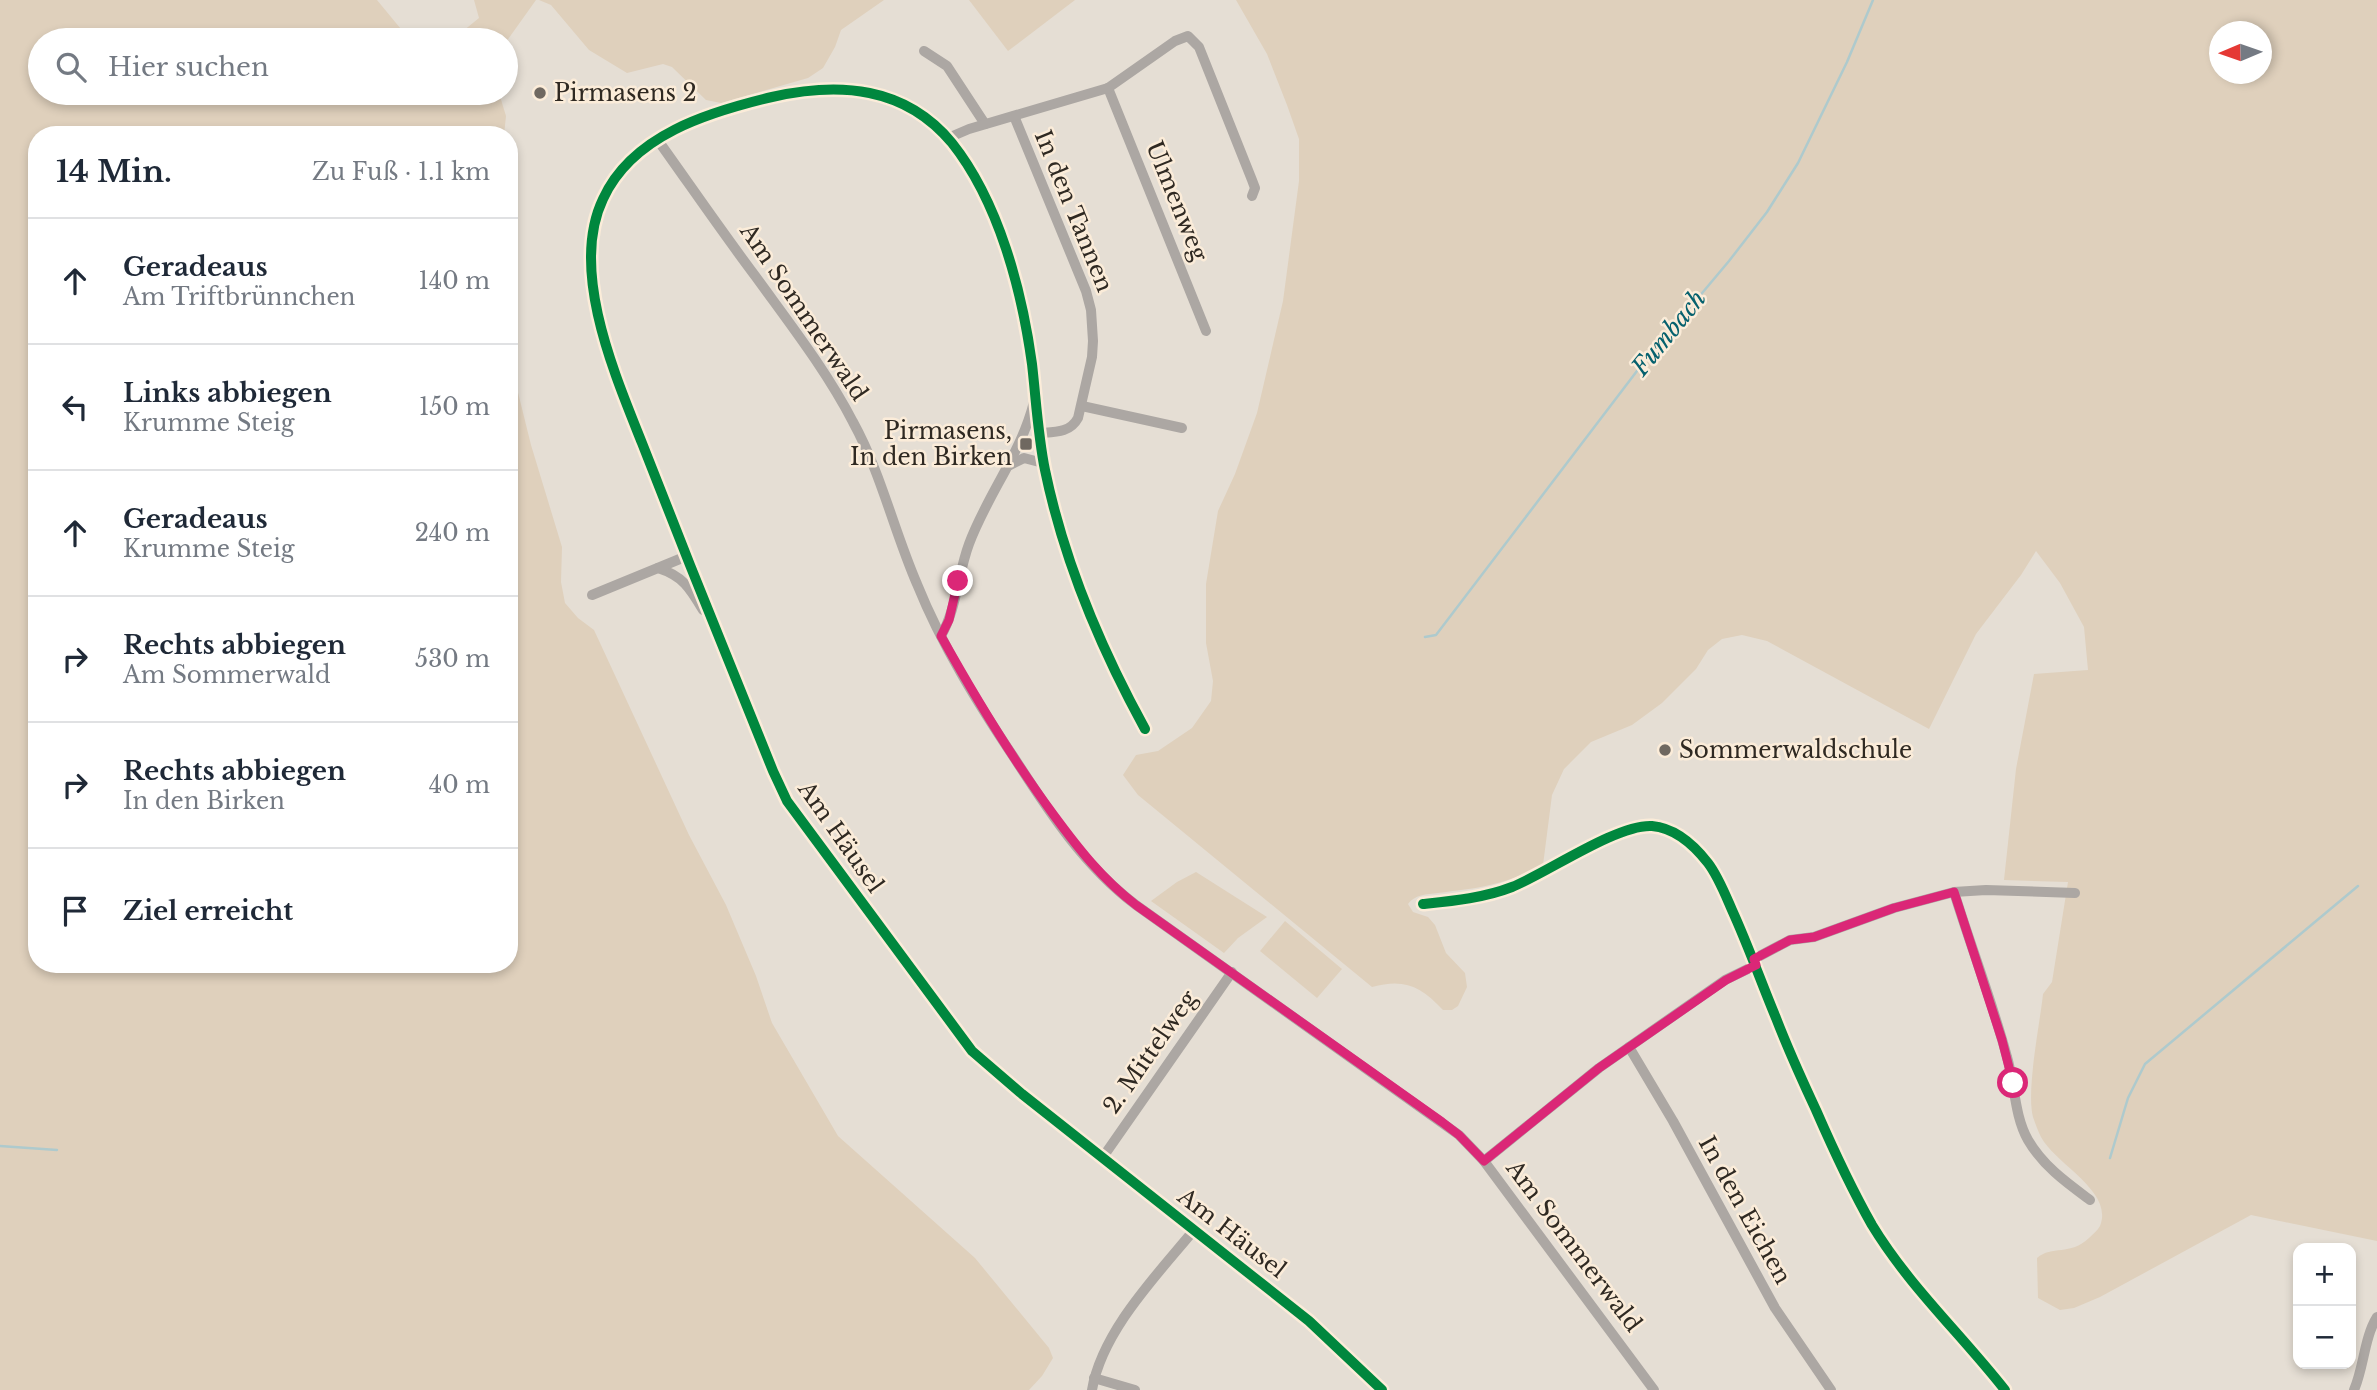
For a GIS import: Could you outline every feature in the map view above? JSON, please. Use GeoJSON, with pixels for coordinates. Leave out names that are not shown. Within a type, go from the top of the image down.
{"type":"FeatureCollection","features":[{"type":"Feature","properties":{"kind":"street"},"geometry":{"type":"LineString","coordinates":[[948,138],[985,124],[1108,89],[1175,41],[1184,37],[1192,38],[1199,47],[1252,180],[1255,188],[1252,196]]}},
{"type":"Feature","properties":{"kind":"street"},"geometry":{"type":"LineString","coordinates":[[924,51],[947,66],[985,124]]}},
{"type":"Feature","properties":{"kind":"street","name":"Am Häusel"},"geometry":{"type":"LineString","coordinates":[[1145,729],[1086,608],[1065,545],[1043,463],[1025,319],[1003,242],[979,184],[948,138],[919,115],[889,98],[836,88],[805,90],[749,103],[689,123],[657,139],[630,160],[609,186],[595,220],[592,263],[600,320],[613,368],[717,633],[787,801],[972,1051],[1309,1321],[1382,1390]]}},
{"type":"Feature","properties":{"kind":"street","name":"Ulmenweg"},"geometry":{"type":"LineString","coordinates":[[1108,89],[1206,331]]}},
{"type":"Feature","properties":{"kind":"street","name":"In den Tannen"},"geometry":{"type":"LineString","coordinates":[[1014,116],[1086,291],[1091,310],[1092,357],[1078,418],[1065,431],[1040,433]]}},
{"type":"Feature","properties":{"kind":"street","name":"Am Sommerwald"},"geometry":{"type":"LineString","coordinates":[[657,139],[810,351],[843,402],[871,461],[916,584],[941,636],[1037,793],[1092,866],[1127,898],[1459,1135],[1484,1161],[1654,1390]]}},
{"type":"Feature","properties":{"kind":"street"},"geometry":{"type":"LineString","coordinates":[[941,636],[949,620],[970,542],[1010,465],[1036,394]]}},
{"type":"Feature","properties":{"kind":"street"},"geometry":{"type":"LineString","coordinates":[[1082,405],[1182,428]]}},
{"type":"Feature","properties":{"kind":"street"},"geometry":{"type":"LineString","coordinates":[[1010,465],[1024,458],[1043,463]]}},
{"type":"Feature","properties":{"kind":"street"},"geometry":{"type":"LineString","coordinates":[[592,595],[687,556]]}},
{"type":"Feature","properties":{"kind":"street","name":"Am Häusel"},"geometry":{"type":"LineString","coordinates":[[658,568],[674,573],[688,586],[717,633]]}},
{"type":"Feature","properties":{"kind":"street"},"geometry":{"type":"LineString","coordinates":[[1423,904],[1471,898],[1509,888],[1622,832],[1644,826],[1654,826],[1677,834],[1689,842],[1710,865],[1726,895],[1786,1042],[1838,1158],[1871,1222],[1896,1261],[1925,1298],[2005,1390]]}},
{"type":"Feature","properties":{"kind":"street"},"geometry":{"type":"LineString","coordinates":[[1954,892],[2002,1040],[2021,1124],[2027,1139],[2059,1177],[2090,1200]]}},
{"type":"Feature","properties":{"kind":"street"},"geometry":{"type":"LineString","coordinates":[[1484,1161],[1569,1091],[1629,1047],[1726,980],[1790,940],[1814,937],[1894,908],[1954,892],[2075,892]]}},
{"type":"Feature","properties":{"kind":"street","name":"2. Mittelweg"},"geometry":{"type":"LineString","coordinates":[[1102,1157],[1232,972]]}},
{"type":"Feature","properties":{"kind":"street","name":"In den Eichen"},"geometry":{"type":"LineString","coordinates":[[1629,1047],[1673,1121],[1775,1308],[1831,1390]]}},
{"type":"Feature","properties":{"kind":"street"},"geometry":{"type":"LineString","coordinates":[[1092,1390],[1104,1351],[1120,1324],[1194,1230]]}},
{"type":"Feature","properties":{"kind":"street"},"geometry":{"type":"LineString","coordinates":[[2354,1390],[2377,1317]]}},
{"type":"Feature","properties":{"kind":"street"},"geometry":{"type":"LineString","coordinates":[[2364,1363],[2377,1366]]}},
{"type":"Feature","properties":{"kind":"street"},"geometry":{"type":"LineString","coordinates":[[1094,1378],[1135,1390]]}},
{"type":"Feature","properties":{"kind":"shaded area"},"geometry":{"type":"Polygon","coordinates":[[[0,0],[377,0],[400,28],[28,28],[28,105],[503,105],[506,116],[505,126],[28,126],[28,973],[518,973],[518,392],[562,547],[561,582],[565,603],[578,618],[594,630],[689,835],[726,905],[756,976],[772,1023],[838,1136],[975,1258],[1049,1348],[1053,1358],[1029,1390],[0,1390],[0,0]]]}},
{"type":"Feature","properties":{"kind":"shaded area"},"geometry":{"type":"Polygon","coordinates":[[[474,0],[536,0],[516,28],[467,28],[479,18],[474,0]]]}},
{"type":"Feature","properties":{"kind":"shaded area"},"geometry":{"type":"Polygon","coordinates":[[[539,0],[884,0],[841,30],[823,68],[808,78],[721,103],[706,100],[672,67],[663,64],[627,73],[589,50],[551,5],[539,0]]]}},
{"type":"Feature","properties":{"kind":"shaded area"},"geometry":{"type":"Polygon","coordinates":[[[969,0],[1075,0],[1008,51],[969,0]]]}},
{"type":"Feature","properties":{"kind":"shaded area"},"geometry":{"type":"Polygon","coordinates":[[[1236,0],[2377,0],[2377,1241],[2251,1215],[2100,1297],[2074,1308],[2060,1310],[2038,1298],[2037,1258],[2082,1243],[2099,1228],[2102,1213],[2099,1201],[2091,1190],[2041,1137],[2031,1105],[2032,1074],[2043,994],[2052,982],[2068,882],[2004,880],[2016,769],[2034,674],[2088,670],[2084,627],[2060,583],[2036,551],[1976,634],[1929,729],[1767,641],[1742,635],[1722,639],[1708,650],[1696,669],[1662,703],[1632,725],[1591,742],[1564,769],[1552,795],[1543,865],[1504,881],[1480,887],[1421,895],[1408,904],[1413,912],[1428,917],[1435,925],[1446,953],[1465,973],[1467,987],[1458,1006],[1452,1010],[1443,1010],[1427,995],[1411,986],[1394,983],[1372,987],[1138,795],[1123,775],[1136,755],[1158,751],[1192,728],[1211,701],[1213,681],[1206,643],[1206,584],[1218,511],[1235,474],[1257,413],[1283,301],[1299,181],[1299,139],[1267,54],[1236,0]]]}},
{"type":"Feature","properties":{"kind":"shaded area"},"geometry":{"type":"Polygon","coordinates":[[[1196,872],[1267,917],[1238,938],[1224,953],[1151,901],[1196,872]]]}},
{"type":"Feature","properties":{"kind":"shaded area"},"geometry":{"type":"Polygon","coordinates":[[[1285,921],[1342,969],[1317,998],[1260,951],[1285,921]]]}},
{"type":"Feature","properties":{"kind":"waterway","name":"Fumbach"},"geometry":{"type":"LineString","coordinates":[[1425,637],[1436,635],[1640,367],[1767,212],[1798,163],[1847,62],[1873,0]]}},
{"type":"Feature","properties":{"kind":"waterway"},"geometry":{"type":"LineString","coordinates":[[2110,1158],[2128,1098],[2145,1064],[2358,886]]}},
{"type":"Feature","properties":{"kind":"waterway"},"geometry":{"type":"LineString","coordinates":[[0,1146],[57,1150]]}},
{"type":"Feature","properties":{"kind":"cycle path"},"geometry":{"type":"LineString","coordinates":[[1145,729],[1113,667],[1085,603],[1062,538],[1045,470],[1028,336],[1015,278],[983,192],[952,143],[934,124],[892,99],[870,93],[822,90],[772,97],[723,110],[675,130],[633,158],[616,177],[603,199],[594,227],[591,258],[593,289],[600,322],[631,416],[787,801],[972,1051],[1022,1094],[1309,1321],[1382,1390]]}},
{"type":"Feature","properties":{"kind":"cycle path"},"geometry":{"type":"LineString","coordinates":[[1423,904],[1501,891],[1602,841],[1637,827],[1660,827],[1690,844],[1708,863],[1721,885],[1800,1076],[1842,1168],[1872,1225],[1902,1269],[2005,1390]]}},
{"type":"Feature","properties":{"kind":"place","name":"Pirmasens 2"},"geometry":{"type":"Point","coordinates":[540,93]}},
{"type":"Feature","properties":{"kind":"place","name":"Pirmasens, In den Birken"},"geometry":{"type":"Point","coordinates":[1026,444]}},
{"type":"Feature","properties":{"kind":"place","name":"Sommerwaldschule"},"geometry":{"type":"Point","coordinates":[1665,750]}},
{"type":"Feature","properties":{"kind":"route"},"geometry":{"type":"LineString","coordinates":[[958,581],[949,620],[941,636],[967,683],[1037,793],[1092,866],[1136,905],[1442,1122],[1484,1161],[1599,1068],[1726,980],[1756,965],[1754,959],[1790,940],[1814,937],[1894,908],[1954,892],[2002,1040],[2013,1083]]}}]}
